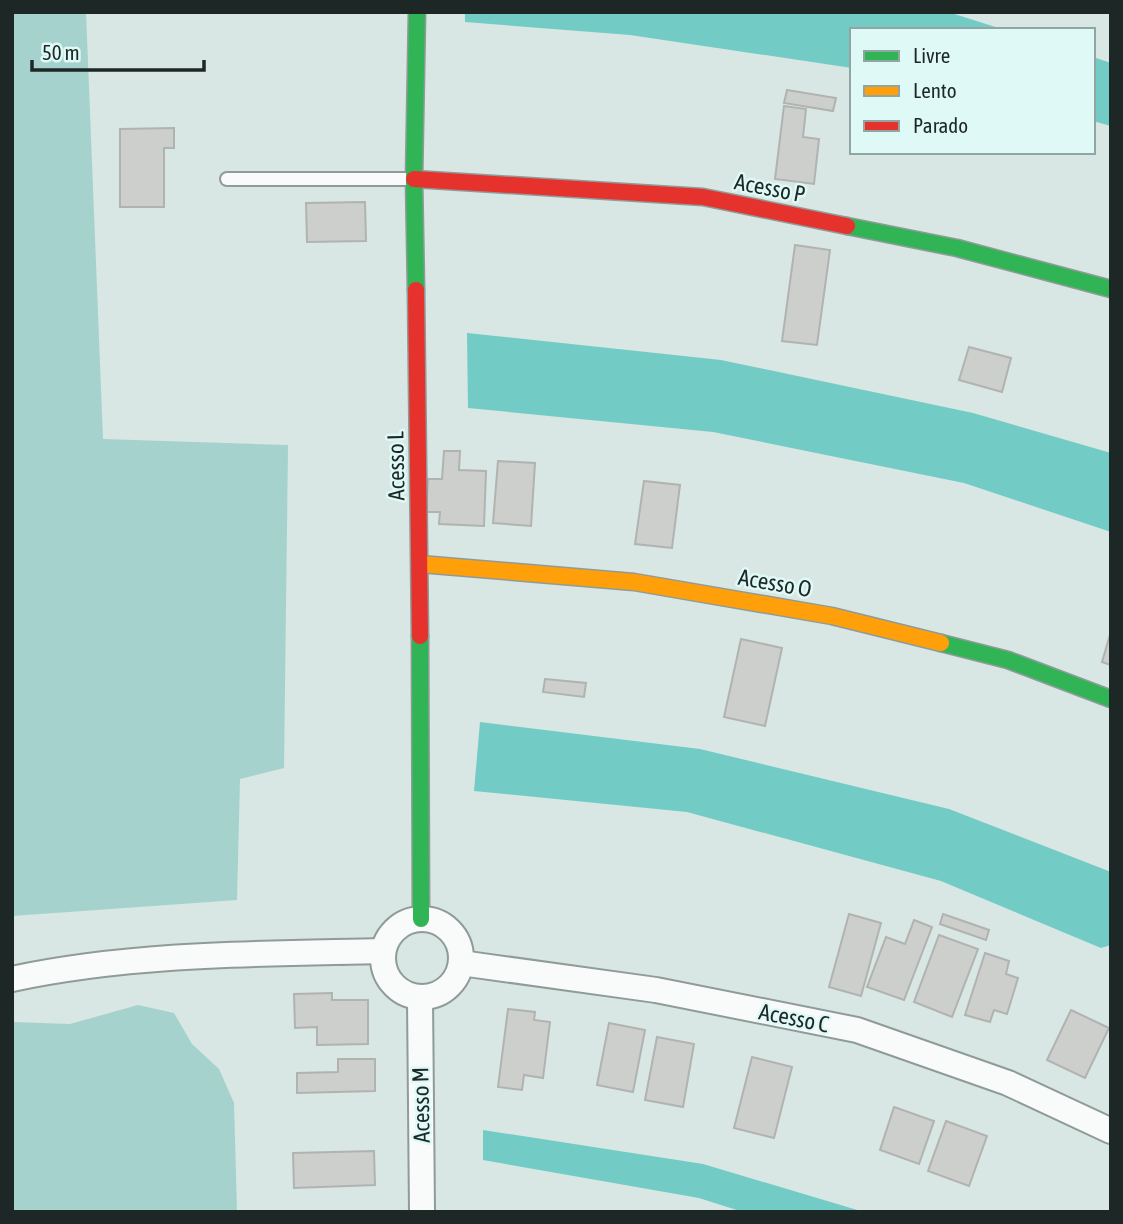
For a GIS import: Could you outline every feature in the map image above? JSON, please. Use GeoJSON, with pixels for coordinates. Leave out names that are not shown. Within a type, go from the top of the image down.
{"type":"FeatureCollection","features":[{"type":"Feature","properties":{"kind":"street","name":"Acesso L"},"geometry":{"type":"LineString","coordinates":[[417,12],[414,179],[420,564],[421,919]]}},
{"type":"Feature","properties":{"kind":"street","name":"Acesso P"},"geometry":{"type":"LineString","coordinates":[[414,179],[703,197],[957,248],[1111,289]]}},
{"type":"Feature","properties":{"kind":"street","name":"Acesso O"},"geometry":{"type":"LineString","coordinates":[[420,564],[634,582],[832,616],[1008,660],[1111,699]]}},
{"type":"Feature","properties":{"kind":"street"},"geometry":{"type":"LineString","coordinates":[[421,919],[446,927],[455,937],[461,963],[458,974],[443,991],[420,998],[407,995],[387,978],[383,951],[396,929],[421,919]]}},
{"type":"Feature","properties":{"kind":"street"},"geometry":{"type":"LineString","coordinates":[[12,979],[172,957],[383,951]]}},
{"type":"Feature","properties":{"kind":"street","name":"Acesso C"},"geometry":{"type":"LineString","coordinates":[[461,963],[656,990],[857,1030],[1008,1083],[1111,1131]]}},
{"type":"Feature","properties":{"kind":"street","name":"Acesso M"},"geometry":{"type":"LineString","coordinates":[[420,998],[422,1212]]}},
{"type":"Feature","properties":{"kind":"lane"},"geometry":{"type":"LineString","coordinates":[[227,179],[414,179]]}},
{"type":"Feature","properties":{"kind":"shaded area"},"geometry":{"type":"Polygon","coordinates":[[[12,12],[86,12],[103,439],[288,445],[284,768],[240,779],[237,900],[12,916],[12,12]]]}},
{"type":"Feature","properties":{"kind":"shaded area"},"geometry":{"type":"Polygon","coordinates":[[[138,1005],[174,1013],[192,1044],[219,1069],[234,1103],[237,1212],[12,1212],[12,1022],[70,1024],[138,1005]]]}},
{"type":"Feature","properties":{"kind":"water"},"geometry":{"type":"Polygon","coordinates":[[[465,12],[948,12],[999,28],[850,28],[850,68],[630,35],[465,22],[465,12]]]}},
{"type":"Feature","properties":{"kind":"water"},"geometry":{"type":"Polygon","coordinates":[[[1095,58],[1111,63],[1111,126],[1095,122],[1095,58]]]}},
{"type":"Feature","properties":{"kind":"water"},"geometry":{"type":"Polygon","coordinates":[[[467,333],[721,360],[973,413],[1111,453],[1111,532],[964,483],[713,432],[468,408],[467,333]]]}},
{"type":"Feature","properties":{"kind":"water"},"geometry":{"type":"Polygon","coordinates":[[[480,722],[700,749],[949,809],[1111,872],[1111,945],[1101,948],[941,881],[687,812],[474,791],[480,722]]]}},
{"type":"Feature","properties":{"kind":"water"},"geometry":{"type":"Polygon","coordinates":[[[483,1130],[703,1164],[864,1212],[743,1212],[699,1198],[483,1160],[483,1130]]]}},
{"type":"Feature","properties":{"kind":"building"},"geometry":{"type":"Polygon","coordinates":[[[787,90],[836,98],[833,111],[784,103],[787,90]]]}},
{"type":"Feature","properties":{"kind":"building"},"geometry":{"type":"Polygon","coordinates":[[[784,106],[806,109],[803,137],[819,139],[814,184],[775,179],[784,106]]]}},
{"type":"Feature","properties":{"kind":"building"},"geometry":{"type":"Polygon","coordinates":[[[174,128],[174,148],[164,148],[164,207],[120,207],[120,129],[174,128]]]}},
{"type":"Feature","properties":{"kind":"building"},"geometry":{"type":"Polygon","coordinates":[[[365,202],[366,241],[307,242],[306,203],[365,202]]]}},
{"type":"Feature","properties":{"kind":"building"},"geometry":{"type":"Polygon","coordinates":[[[795,245],[830,250],[817,345],[782,341],[795,245]]]}},
{"type":"Feature","properties":{"kind":"building"},"geometry":{"type":"Polygon","coordinates":[[[969,347],[1011,358],[1002,392],[959,380],[969,347]]]}},
{"type":"Feature","properties":{"kind":"building"},"geometry":{"type":"Polygon","coordinates":[[[444,451],[460,451],[459,470],[486,471],[484,526],[439,524],[440,512],[426,512],[428,479],[442,479],[444,451]]]}},
{"type":"Feature","properties":{"kind":"building"},"geometry":{"type":"Polygon","coordinates":[[[498,461],[535,463],[531,526],[493,523],[498,461]]]}},
{"type":"Feature","properties":{"kind":"building"},"geometry":{"type":"Polygon","coordinates":[[[644,481],[680,485],[672,548],[635,544],[644,481]]]}},
{"type":"Feature","properties":{"kind":"building"},"geometry":{"type":"Polygon","coordinates":[[[1111,631],[1111,665],[1102,662],[1111,631]]]}},
{"type":"Feature","properties":{"kind":"building"},"geometry":{"type":"Polygon","coordinates":[[[741,639],[782,648],[765,726],[724,717],[741,639]]]}},
{"type":"Feature","properties":{"kind":"building"},"geometry":{"type":"Polygon","coordinates":[[[545,679],[586,683],[584,697],[543,692],[545,679]]]}},
{"type":"Feature","properties":{"kind":"building"},"geometry":{"type":"Polygon","coordinates":[[[849,914],[881,923],[861,996],[829,987],[849,914]]]}},
{"type":"Feature","properties":{"kind":"building"},"geometry":{"type":"Polygon","coordinates":[[[943,914],[989,930],[986,940],[940,924],[943,914]]]}},
{"type":"Feature","properties":{"kind":"building"},"geometry":{"type":"Polygon","coordinates":[[[914,920],[932,927],[904,1000],[867,987],[886,937],[905,944],[914,920]]]}},
{"type":"Feature","properties":{"kind":"building"},"geometry":{"type":"Polygon","coordinates":[[[939,935],[978,949],[952,1017],[914,1002],[939,935]]]}},
{"type":"Feature","properties":{"kind":"building"},"geometry":{"type":"Polygon","coordinates":[[[985,953],[1009,961],[1006,974],[1018,978],[1007,1014],[994,1010],[990,1022],[965,1015],[985,953]]]}},
{"type":"Feature","properties":{"kind":"building"},"geometry":{"type":"Polygon","coordinates":[[[332,993],[332,1000],[368,1000],[368,1044],[317,1045],[317,1027],[295,1028],[294,994],[332,993]]]}},
{"type":"Feature","properties":{"kind":"building"},"geometry":{"type":"Polygon","coordinates":[[[508,1009],[535,1012],[534,1020],[550,1022],[543,1078],[524,1075],[522,1090],[498,1087],[508,1009]]]}},
{"type":"Feature","properties":{"kind":"building"},"geometry":{"type":"Polygon","coordinates":[[[1071,1010],[1109,1028],[1085,1078],[1047,1060],[1071,1010]]]}},
{"type":"Feature","properties":{"kind":"building"},"geometry":{"type":"Polygon","coordinates":[[[609,1023],[645,1030],[633,1092],[597,1085],[609,1023]]]}},
{"type":"Feature","properties":{"kind":"building"},"geometry":{"type":"Polygon","coordinates":[[[657,1037],[694,1044],[683,1107],[645,1100],[657,1037]]]}},
{"type":"Feature","properties":{"kind":"building"},"geometry":{"type":"Polygon","coordinates":[[[752,1057],[792,1067],[774,1138],[734,1128],[752,1057]]]}},
{"type":"Feature","properties":{"kind":"building"},"geometry":{"type":"Polygon","coordinates":[[[338,1059],[375,1059],[375,1091],[297,1093],[297,1073],[338,1072],[338,1059]]]}},
{"type":"Feature","properties":{"kind":"building"},"geometry":{"type":"Polygon","coordinates":[[[894,1107],[934,1121],[919,1164],[880,1150],[894,1107]]]}},
{"type":"Feature","properties":{"kind":"building"},"geometry":{"type":"Polygon","coordinates":[[[946,1121],[987,1136],[969,1186],[928,1171],[946,1121]]]}},
{"type":"Feature","properties":{"kind":"building"},"geometry":{"type":"Polygon","coordinates":[[[374,1151],[375,1185],[294,1188],[293,1153],[374,1151]]]}},
{"type":"Feature","properties":{"kind":"traffic: fast"},"geometry":{"type":"LineString","coordinates":[[416,290],[414,179],[417,12]]}},
{"type":"Feature","properties":{"kind":"traffic: fast"},"geometry":{"type":"LineString","coordinates":[[847,226],[957,248],[1111,289]]}},
{"type":"Feature","properties":{"kind":"traffic: fast"},"geometry":{"type":"LineString","coordinates":[[420,636],[421,919]]}},
{"type":"Feature","properties":{"kind":"traffic: fast"},"geometry":{"type":"LineString","coordinates":[[941,643],[1008,660],[1111,699]]}},
{"type":"Feature","properties":{"kind":"traffic: slow"},"geometry":{"type":"LineString","coordinates":[[420,564],[634,582],[832,616],[941,643]]}},
{"type":"Feature","properties":{"kind":"traffic: jam"},"geometry":{"type":"LineString","coordinates":[[414,179],[703,197],[847,226]]}},
{"type":"Feature","properties":{"kind":"traffic: jam"},"geometry":{"type":"LineString","coordinates":[[416,290],[420,636]]}}]}
